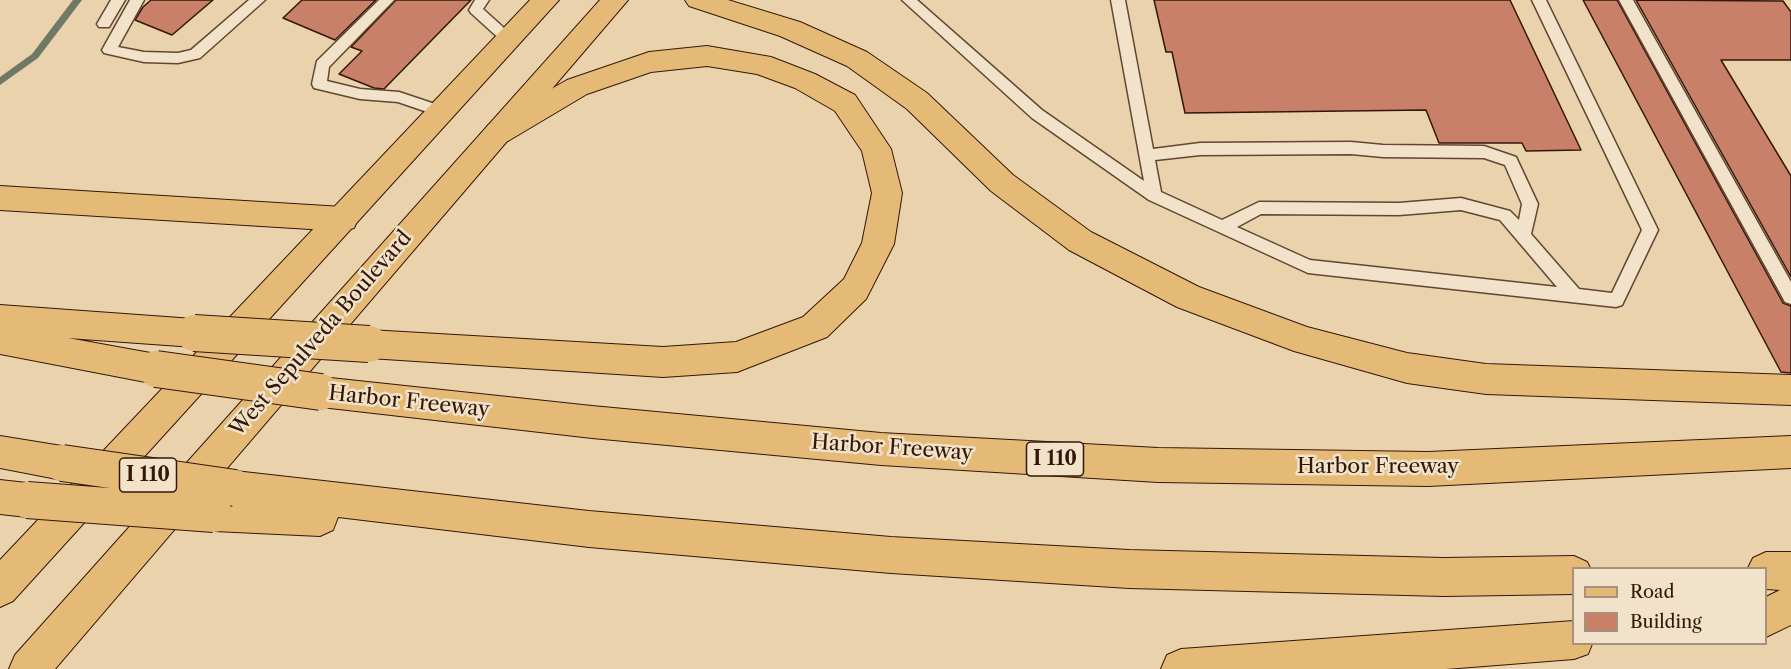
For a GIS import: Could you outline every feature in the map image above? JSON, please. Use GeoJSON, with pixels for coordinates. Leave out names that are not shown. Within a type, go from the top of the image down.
{"type":"FeatureCollection","features":[{"type":"Feature","properties":{"kind":"main road"},"geometry":{"type":"LineString","coordinates":[[0,588],[546,0]]}},
{"type":"Feature","properties":{"kind":"main road","name":"West Sepulveda Boulevard"},"geometry":{"type":"LineString","coordinates":[[29,669],[615,0]]}},
{"type":"Feature","properties":{"kind":"main road"},"geometry":{"type":"LineString","coordinates":[[698,0],[790,29],[856,59],[910,95],[965,145],[1002,183],[1080,241],[1188,297],[1306,341],[1407,368],[1486,379],[1791,390]]}},
{"type":"Feature","properties":{"kind":"main road"},"geometry":{"type":"LineString","coordinates":[[0,319],[663,362],[736,357],[815,327],[855,289],[878,244],[887,193],[876,149],[845,103],[805,81],[761,64],[707,56],[650,62],[577,87],[498,133]]}},
{"type":"Feature","properties":{"kind":"main road"},"geometry":{"type":"LineString","coordinates":[[0,198],[343,219]]}},
{"type":"Feature","properties":{"kind":"main road","name":"Harbor Freeway"},"geometry":{"type":"LineString","coordinates":[[0,340],[156,369],[321,393],[880,449],[1158,465],[1428,469],[1791,452]]}},
{"type":"Feature","properties":{"kind":"main road","name":"I 110"},"geometry":{"type":"LineString","coordinates":[[0,452],[62,462],[225,501],[891,555],[1130,569],[1444,577],[1572,574]]}},
{"type":"Feature","properties":{"kind":"main road"},"geometry":{"type":"LineString","coordinates":[[14,498],[225,501]]}},
{"type":"Feature","properties":{"kind":"main road"},"geometry":{"type":"LineString","coordinates":[[1767,571],[1791,571]]}},
{"type":"Feature","properties":{"kind":"main road"},"geometry":{"type":"LineString","coordinates":[[1767,617],[1791,604]]}},
{"type":"Feature","properties":{"kind":"main road"},"geometry":{"type":"LineString","coordinates":[[1181,669],[1572,640]]}},
{"type":"Feature","properties":{"kind":"lane"},"geometry":{"type":"LineString","coordinates":[[104,24],[118,0]]}},
{"type":"Feature","properties":{"kind":"lane"},"geometry":{"type":"LineString","coordinates":[[137,0],[110,50],[144,57],[178,58],[195,54],[258,0]]}},
{"type":"Feature","properties":{"kind":"lane"},"geometry":{"type":"LineString","coordinates":[[387,0],[322,65],[319,84],[360,94],[399,97],[442,112]]}},
{"type":"Feature","properties":{"kind":"lane"},"geometry":{"type":"LineString","coordinates":[[482,0],[476,10],[509,40]]}},
{"type":"Feature","properties":{"kind":"lane"},"geometry":{"type":"LineString","coordinates":[[909,0],[1037,114],[1154,196],[1308,266],[1616,300],[1650,230],[1539,0]]}},
{"type":"Feature","properties":{"kind":"lane"},"geometry":{"type":"LineString","coordinates":[[1118,0],[1154,196]]}},
{"type":"Feature","properties":{"kind":"lane"},"geometry":{"type":"LineString","coordinates":[[1626,0],[1791,297]]}},
{"type":"Feature","properties":{"kind":"lane"},"geometry":{"type":"LineString","coordinates":[[1146,155],[1200,149],[1351,148],[1383,151],[1484,152],[1511,161],[1530,204],[1522,236]]}},
{"type":"Feature","properties":{"kind":"lane"},"geometry":{"type":"LineString","coordinates":[[1223,227],[1259,208],[1399,209],[1461,204],[1504,216],[1575,296]]}},
{"type":"Feature","properties":{"kind":"building"},"geometry":{"type":"Polygon","coordinates":[[[151,0],[213,0],[172,35],[135,20],[143,7],[151,0]]]}},
{"type":"Feature","properties":{"kind":"building"},"geometry":{"type":"Polygon","coordinates":[[[302,0],[376,0],[335,40],[283,18],[302,0]]]}},
{"type":"Feature","properties":{"kind":"building"},"geometry":{"type":"Polygon","coordinates":[[[396,0],[471,0],[384,89],[374,88],[339,74],[362,51],[351,47],[396,0]]]}},
{"type":"Feature","properties":{"kind":"building"},"geometry":{"type":"Polygon","coordinates":[[[1154,0],[1510,0],[1581,150],[1526,151],[1522,143],[1439,143],[1426,110],[1185,113],[1172,52],[1166,52],[1154,0]]]}},
{"type":"Feature","properties":{"kind":"building"},"geometry":{"type":"Polygon","coordinates":[[[1583,0],[1617,0],[1783,303],[1791,306],[1791,373],[1781,372],[1583,0]]]}},
{"type":"Feature","properties":{"kind":"building"},"geometry":{"type":"Polygon","coordinates":[[[1636,0],[1783,1],[1791,12],[1791,60],[1721,60],[1791,176],[1791,277],[1636,0]]]}},
{"type":"Feature","properties":{"kind":"waterway"},"geometry":{"type":"LineString","coordinates":[[0,82],[35,56],[78,0]]}}]}
